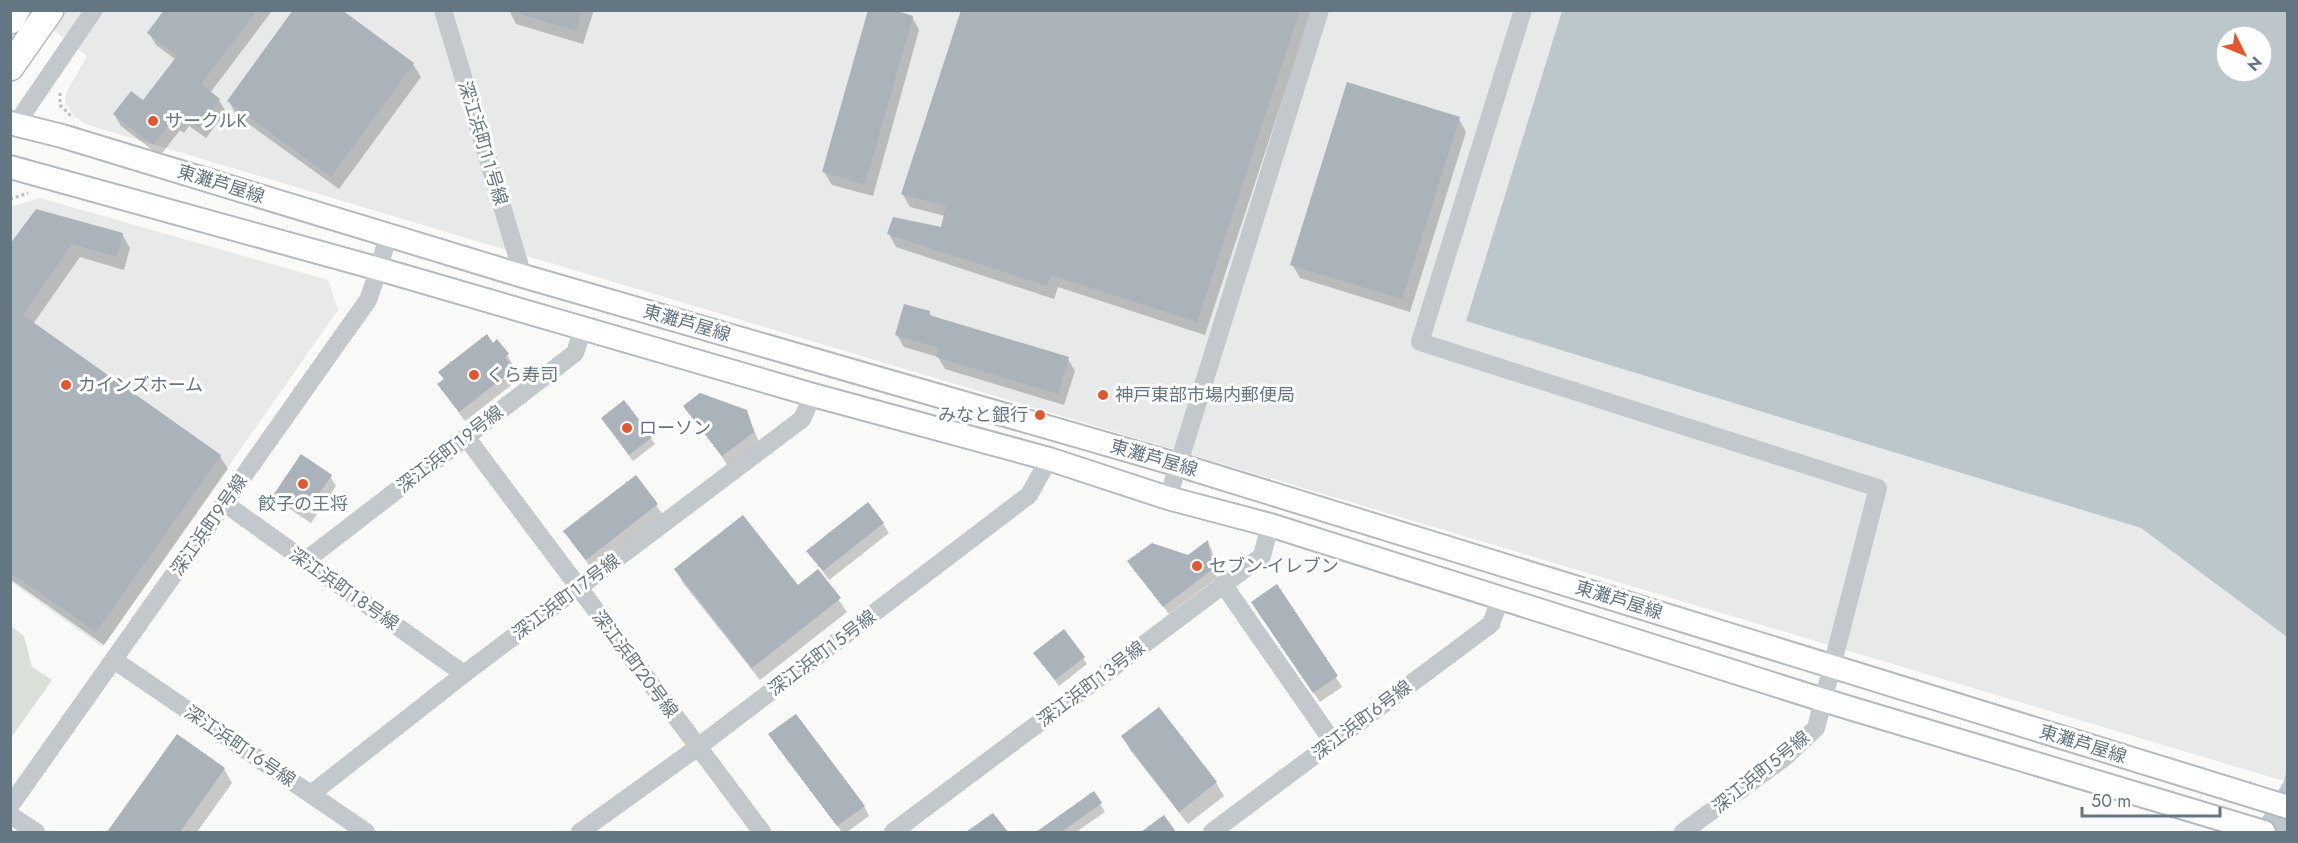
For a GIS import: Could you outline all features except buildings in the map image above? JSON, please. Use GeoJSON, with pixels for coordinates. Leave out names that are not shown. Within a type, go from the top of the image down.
{"type":"FeatureCollection","features":[{"type":"Feature","properties":{"kind":"highway"},"geometry":{"type":"LineString","coordinates":[[10,20],[16,10]]}},
{"type":"Feature","properties":{"kind":"highway"},"geometry":{"type":"LineString","coordinates":[[10,67],[50,10]]}},
{"type":"Feature","properties":{"kind":"main road","name":"東灘芦屋線"},"geometry":{"type":"LineString","coordinates":[[12,126],[62,136],[523,276],[1179,465],[2288,807]]}},
{"type":"Feature","properties":{"kind":"main road","name":"東灘芦屋線"},"geometry":{"type":"LineString","coordinates":[[10,167],[379,269],[813,395],[1048,459],[1168,498],[1270,525],[1823,700],[2256,830]]}},
{"type":"Feature","properties":{"kind":"street"},"geometry":{"type":"LineString","coordinates":[[12,126],[94,10]]}},
{"type":"Feature","properties":{"kind":"street","name":"深江浜町１１号線"},"geometry":{"type":"LineString","coordinates":[[443,10],[523,276]]}},
{"type":"Feature","properties":{"kind":"street"},"geometry":{"type":"LineString","coordinates":[[1168,498],[1320,10]]}},
{"type":"Feature","properties":{"kind":"street","name":"深江浜町５号線"},"geometry":{"type":"LineString","coordinates":[[1523,10],[1419,342],[1878,488],[1816,728],[1784,758],[1683,832]]}},
{"type":"Feature","properties":{"kind":"street","name":"深江浜町９号線"},"geometry":{"type":"LineString","coordinates":[[10,806],[368,300],[388,235]]}},
{"type":"Feature","properties":{"kind":"street","name":"深江浜町１９号線"},"geometry":{"type":"LineString","coordinates":[[305,561],[574,353],[583,329]]}},
{"type":"Feature","properties":{"kind":"street","name":"深江浜町１７号線"},"geometry":{"type":"LineString","coordinates":[[310,794],[464,674],[802,419],[813,395]]}},
{"type":"Feature","properties":{"kind":"street","name":"深江浜町２０号線"},"geometry":{"type":"LineString","coordinates":[[466,437],[762,832]]}},
{"type":"Feature","properties":{"kind":"street","name":"深江浜町１５号線"},"geometry":{"type":"LineString","coordinates":[[580,832],[698,747],[1029,495],[1048,459]]}},
{"type":"Feature","properties":{"kind":"street","name":"深江浜町１８号線"},"geometry":{"type":"LineString","coordinates":[[224,503],[464,674]]}},
{"type":"Feature","properties":{"kind":"street","name":"深江浜町１３号線"},"geometry":{"type":"LineString","coordinates":[[893,832],[1262,556],[1270,525]]}},
{"type":"Feature","properties":{"kind":"street"},"geometry":{"type":"LineString","coordinates":[[1223,584],[1333,742]]}},
{"type":"Feature","properties":{"kind":"street","name":"深江浜町６号線"},"geometry":{"type":"LineString","coordinates":[[1212,832],[1491,624],[1500,599]]}},
{"type":"Feature","properties":{"kind":"street","name":"深江浜町１６号線"},"geometry":{"type":"LineString","coordinates":[[114,660],[366,832]]}},
{"type":"Feature","properties":{"kind":"street"},"geometry":{"type":"LineString","coordinates":[[10,815],[36,832]]}},
{"type":"Feature","properties":{"kind":"path"},"geometry":{"type":"LineString","coordinates":[[66,85],[60,93],[60,105],[77,122]]}},
{"type":"Feature","properties":{"kind":"shaded area"},"geometry":{"type":"Polygon","coordinates":[[[11,10],[1562,11],[1466,321],[2141,528],[2287,637],[2288,768],[2284,781],[85,124],[73,115],[65,102],[66,93],[87,56],[32,14],[11,46],[11,10]]]}},
{"type":"Feature","properties":{"kind":"shaded area"},"geometry":{"type":"Polygon","coordinates":[[[1562,11],[2287,11],[2287,637],[2141,528],[1466,321],[1562,11]]]}},
{"type":"Feature","properties":{"kind":"shaded area"},"geometry":{"type":"Polygon","coordinates":[[[40,198],[328,280],[338,310],[102,647],[11,582],[11,207],[40,198]]]}},
{"type":"Feature","properties":{"kind":"shaded area"},"geometry":{"type":"Polygon","coordinates":[[[11,626],[24,636],[32,667],[52,680],[11,738],[11,626]]]}},
{"type":"Feature","properties":{"kind":"shaded area"},"geometry":{"type":"Polygon","coordinates":[[[2287,768],[2287,832],[2254,832],[2284,781],[2287,768]]]}},
{"type":"Feature","properties":{"kind":"place","name":"サークルK"},"geometry":{"type":"Point","coordinates":[153,121]}},
{"type":"Feature","properties":{"kind":"place","name":"くら寿司"},"geometry":{"type":"Point","coordinates":[474,375]}},
{"type":"Feature","properties":{"kind":"place","name":"カインズホーム"},"geometry":{"type":"Point","coordinates":[66,385]}},
{"type":"Feature","properties":{"kind":"place","name":"神戸東部市場内郵便局"},"geometry":{"type":"Point","coordinates":[1103,395]}},
{"type":"Feature","properties":{"kind":"place","name":"みなと銀行"},"geometry":{"type":"Point","coordinates":[1040,415]}},
{"type":"Feature","properties":{"kind":"place","name":"ローソン"},"geometry":{"type":"Point","coordinates":[627,428]}},
{"type":"Feature","properties":{"kind":"place","name":"餃子の王将"},"geometry":{"type":"Point","coordinates":[303,484]}},
{"type":"Feature","properties":{"kind":"place","name":"セブン-イレブン"},"geometry":{"type":"Point","coordinates":[1197,566]}}]}
